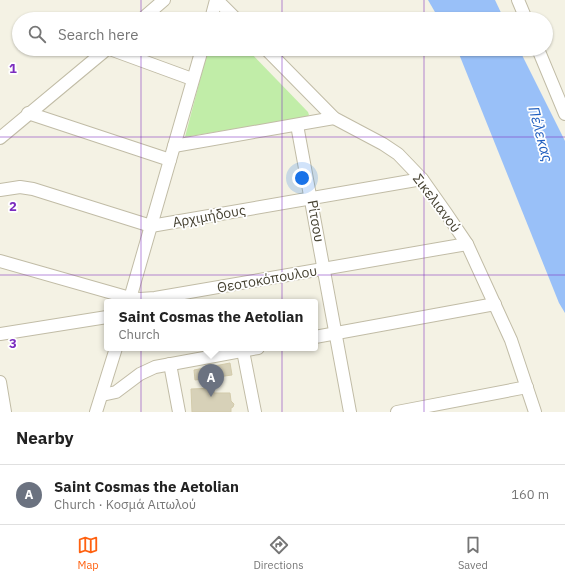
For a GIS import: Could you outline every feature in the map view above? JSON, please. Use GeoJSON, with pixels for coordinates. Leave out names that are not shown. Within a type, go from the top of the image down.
{"type":"FeatureCollection","features":[{"type":"Feature","properties":{"kind":"street"},"geometry":{"type":"LineString","coordinates":[[150,12],[164,0]]}},
{"type":"Feature","properties":{"kind":"street"},"geometry":{"type":"LineString","coordinates":[[213,12],[217,0],[229,12]]}},
{"type":"Feature","properties":{"kind":"street"},"geometry":{"type":"LineString","coordinates":[[518,0],[523,12]]}},
{"type":"Feature","properties":{"kind":"street"},"geometry":{"type":"LineString","coordinates":[[0,138],[99,56]]}},
{"type":"Feature","properties":{"kind":"street"},"geometry":{"type":"LineString","coordinates":[[127,56],[192,80]]}},
{"type":"Feature","properties":{"kind":"street"},"geometry":{"type":"LineString","coordinates":[[130,299],[200,56]]}},
{"type":"Feature","properties":{"kind":"street","name":"Σικελιανού"},"geometry":{"type":"LineString","coordinates":[[273,56],[334,118],[383,144],[398,154],[422,179],[467,244],[512,340],[535,412]]}},
{"type":"Feature","properties":{"kind":"street"},"geometry":{"type":"LineString","coordinates":[[541,56],[565,114]]}},
{"type":"Feature","properties":{"kind":"street"},"geometry":{"type":"LineString","coordinates":[[28,114],[170,160]]}},
{"type":"Feature","properties":{"kind":"street"},"geometry":{"type":"LineString","coordinates":[[174,146],[334,118]]}},
{"type":"Feature","properties":{"kind":"street","name":"Ρίτσου"},"geometry":{"type":"LineString","coordinates":[[297,125],[350,412]]}},
{"type":"Feature","properties":{"kind":"street","name":"Αρχιμήδους"},"geometry":{"type":"LineString","coordinates":[[0,190],[20,187],[33,189],[151,226],[422,179]]}},
{"type":"Feature","properties":{"kind":"street","name":"Θεοτοκόπουλου"},"geometry":{"type":"LineString","coordinates":[[140,299],[155,298],[467,244]]}},
{"type":"Feature","properties":{"kind":"street","name":"Θεοτοκόπουλου"},"geometry":{"type":"LineString","coordinates":[[0,261],[127,299]]}},
{"type":"Feature","properties":{"kind":"street"},"geometry":{"type":"LineString","coordinates":[[318,336],[495,304]]}},
{"type":"Feature","properties":{"kind":"street"},"geometry":{"type":"LineString","coordinates":[[0,334],[104,317]]}},
{"type":"Feature","properties":{"kind":"street"},"geometry":{"type":"LineString","coordinates":[[96,412],[115,351]]}},
{"type":"Feature","properties":{"kind":"street"},"geometry":{"type":"LineString","coordinates":[[102,395],[116,392],[140,374],[155,366],[243,351],[255,412]]}},
{"type":"Feature","properties":{"kind":"street"},"geometry":{"type":"LineString","coordinates":[[170,364],[179,412]]}},
{"type":"Feature","properties":{"kind":"street"},"geometry":{"type":"LineString","coordinates":[[0,382],[5,412]]}},
{"type":"Feature","properties":{"kind":"street"},"geometry":{"type":"LineString","coordinates":[[397,412],[527,387]]}},
{"type":"Feature","properties":{"kind":"green space"},"geometry":{"type":"Polygon","coordinates":[[[206,56],[254,56],[308,112],[309,115],[307,117],[185,137],[206,56]]]}},
{"type":"Feature","properties":{"kind":"water"},"geometry":{"type":"Polygon","coordinates":[[[428,0],[495,0],[501,12],[435,12],[428,0]]]}},
{"type":"Feature","properties":{"kind":"water","name":"Πέλεκας"},"geometry":{"type":"Polygon","coordinates":[[[460,56],[522,56],[565,141],[565,313],[559,303],[460,56]]]}},
{"type":"Feature","properties":{"kind":"building"},"geometry":{"type":"Polygon","coordinates":[[[230,363],[232,375],[195,380],[194,370],[230,363]]]}},
{"type":"Feature","properties":{"kind":"building"},"geometry":{"type":"Polygon","coordinates":[[[214,388],[214,393],[230,393],[231,401],[234,404],[231,408],[231,412],[192,412],[191,389],[214,388]]]}},
{"type":"Feature","properties":{"kind":"place","name":"Saint Cosmas the Aetolian"},"geometry":{"type":"Point","coordinates":[211,397]}}]}
